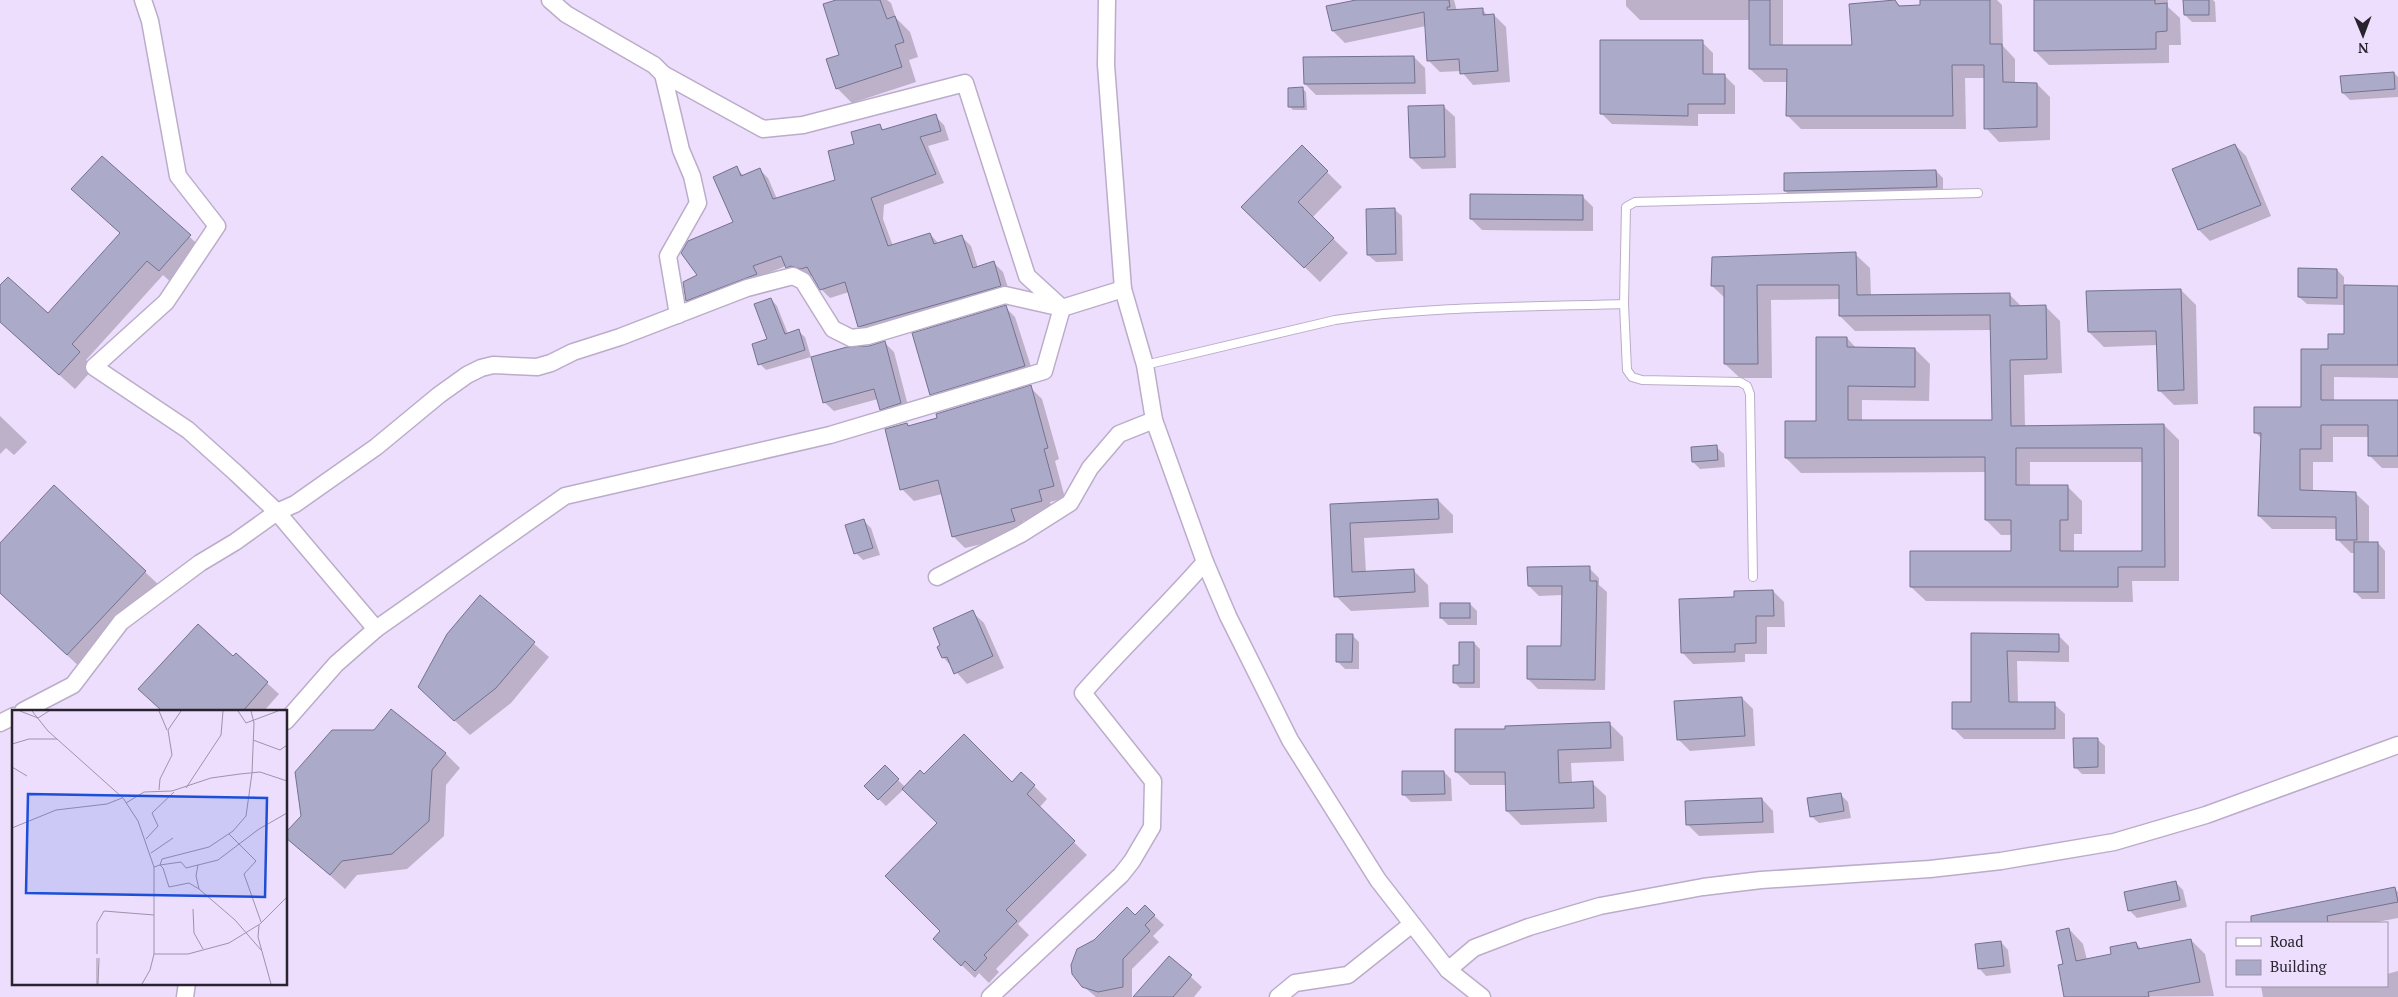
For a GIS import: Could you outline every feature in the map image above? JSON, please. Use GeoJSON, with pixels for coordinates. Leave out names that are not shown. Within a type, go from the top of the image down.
{"type":"FeatureCollection","features":[{"type":"Feature","properties":{"kind":"street"},"geometry":{"type":"LineString","coordinates":[[143,0],[150,21],[178,176],[216,226],[166,302],[94,367],[188,430],[277,512],[376,629]]}},
{"type":"Feature","properties":{"kind":"street"},"geometry":{"type":"LineString","coordinates":[[550,0],[566,14],[654,65],[663,74],[763,129],[803,125],[965,83],[1027,276],[1062,308]]}},
{"type":"Feature","properties":{"kind":"street"},"geometry":{"type":"LineString","coordinates":[[1107,0],[1106,65],[1123,289],[1144,366],[1154,420],[1205,562],[1228,616],[1290,740],[1378,880],[1448,970],[1482,997]]}},
{"type":"Feature","properties":{"kind":"street"},"geometry":{"type":"LineString","coordinates":[[663,74],[681,150],[692,176],[698,203],[668,256],[678,314]]}},
{"type":"Feature","properties":{"kind":"street"},"geometry":{"type":"LineString","coordinates":[[25,710],[73,685],[122,622],[200,563],[235,542],[277,512],[294,504],[376,447],[467,374],[480,368],[493,366],[538,367],[573,352],[620,337],[747,288],[793,276],[803,280],[833,329],[851,338],[868,336],[1005,295],[1062,308],[1123,289]]}},
{"type":"Feature","properties":{"kind":"street"},"geometry":{"type":"LineString","coordinates":[[288,718],[336,664],[376,629],[565,496],[830,435],[1044,371],[1062,308]]}},
{"type":"Feature","properties":{"kind":"street"},"geometry":{"type":"LineString","coordinates":[[937,578],[1021,534],[1070,503],[1090,468],[1119,434],[1154,420]]}},
{"type":"Feature","properties":{"kind":"street"},"geometry":{"type":"LineString","coordinates":[[990,997],[1121,875],[1152,827],[1153,782],[1083,693],[1205,562]]}},
{"type":"Feature","properties":{"kind":"street"},"geometry":{"type":"LineString","coordinates":[[0,723],[12,717]]}},
{"type":"Feature","properties":{"kind":"street"},"geometry":{"type":"LineString","coordinates":[[1448,970],[1474,948],[1529,927],[1600,906],[1703,887],[1761,880],[1930,869],[2001,861],[2114,842],[2206,815],[2398,745]]}},
{"type":"Feature","properties":{"kind":"street"},"geometry":{"type":"LineString","coordinates":[[1278,997],[1295,983],[1348,976],[1412,924]]}},
{"type":"Feature","properties":{"kind":"street"},"geometry":{"type":"LineString","coordinates":[[185,997],[187,984]]}},
{"type":"Feature","properties":{"kind":"lane"},"geometry":{"type":"LineString","coordinates":[[1752,577],[1750,394],[1747,386],[1740,382],[1642,380],[1632,377],[1627,370],[1624,304],[1626,207],[1630,204],[1978,193]]}},
{"type":"Feature","properties":{"kind":"lane"},"geometry":{"type":"LineString","coordinates":[[1144,366],[1335,320],[1365,316],[1480,308],[1624,304]]}},
{"type":"Feature","properties":{"kind":"building"},"geometry":{"type":"Polygon","coordinates":[[[836,0],[880,0],[887,19],[895,16],[904,42],[895,45],[902,67],[836,89],[826,59],[839,55],[823,4],[836,0]]]}},
{"type":"Feature","properties":{"kind":"building"},"geometry":{"type":"Polygon","coordinates":[[[1356,0],[1449,0],[1450,7],[1447,7],[1447,10],[1483,8],[1483,15],[1494,14],[1498,71],[1460,74],[1459,59],[1427,61],[1424,12],[1332,31],[1326,6],[1356,0]]]}},
{"type":"Feature","properties":{"kind":"building"},"geometry":{"type":"Polygon","coordinates":[[[1749,0],[1770,0],[1770,45],[1852,45],[1849,4],[1895,0],[1899,6],[1920,5],[1920,0],[1990,0],[1990,44],[2002,44],[2003,82],[2037,83],[2037,127],[1984,129],[1984,65],[1952,65],[1953,116],[1786,116],[1787,69],[1749,69],[1749,0]]]}},
{"type":"Feature","properties":{"kind":"building"},"geometry":{"type":"Polygon","coordinates":[[[2034,0],[2155,0],[2155,4],[2167,3],[2167,31],[2156,32],[2156,49],[2034,51],[2034,0]]]}},
{"type":"Feature","properties":{"kind":"building"},"geometry":{"type":"Polygon","coordinates":[[[2183,0],[2209,0],[2209,15],[2184,15],[2183,0]]]}},
{"type":"Feature","properties":{"kind":"building"},"geometry":{"type":"Polygon","coordinates":[[[1600,40],[1703,40],[1703,74],[1725,74],[1725,104],[1688,104],[1688,116],[1600,114],[1600,40]]]}},
{"type":"Feature","properties":{"kind":"building"},"geometry":{"type":"Polygon","coordinates":[[[1414,56],[1415,83],[1304,84],[1303,57],[1414,56]]]}},
{"type":"Feature","properties":{"kind":"building"},"geometry":{"type":"Polygon","coordinates":[[[2394,72],[2395,89],[2342,93],[2340,76],[2394,72]]]}},
{"type":"Feature","properties":{"kind":"building"},"geometry":{"type":"Polygon","coordinates":[[[1303,87],[1304,107],[1288,107],[1288,88],[1303,87]]]}},
{"type":"Feature","properties":{"kind":"building"},"geometry":{"type":"Polygon","coordinates":[[[1444,105],[1445,157],[1410,158],[1408,106],[1444,105]]]}},
{"type":"Feature","properties":{"kind":"building"},"geometry":{"type":"Polygon","coordinates":[[[936,114],[941,131],[920,137],[936,174],[871,198],[888,246],[930,233],[934,244],[962,235],[973,268],[994,261],[1001,286],[858,327],[845,282],[820,290],[807,267],[801,269],[791,266],[786,268],[781,256],[753,266],[757,274],[686,301],[683,282],[697,275],[681,253],[688,241],[733,222],[713,177],[737,166],[741,176],[760,168],[773,199],[835,180],[828,151],[854,144],[851,132],[880,124],[882,130],[936,114]]]}},
{"type":"Feature","properties":{"kind":"building"},"geometry":{"type":"Polygon","coordinates":[[[2235,144],[2261,205],[2198,230],[2172,169],[2235,144]]]}},
{"type":"Feature","properties":{"kind":"building"},"geometry":{"type":"Polygon","coordinates":[[[1302,145],[1328,171],[1298,202],[1334,238],[1304,268],[1241,207],[1302,145]]]}},
{"type":"Feature","properties":{"kind":"building"},"geometry":{"type":"Polygon","coordinates":[[[102,156],[191,235],[159,271],[147,261],[72,344],[80,352],[59,375],[0,322],[0,285],[8,277],[48,313],[120,233],[71,189],[102,156]]]}},
{"type":"Feature","properties":{"kind":"building"},"geometry":{"type":"Polygon","coordinates":[[[1936,170],[1937,187],[1784,191],[1784,173],[1936,170]]]}},
{"type":"Feature","properties":{"kind":"building"},"geometry":{"type":"Polygon","coordinates":[[[1470,194],[1583,195],[1583,220],[1470,219],[1470,194]]]}},
{"type":"Feature","properties":{"kind":"building"},"geometry":{"type":"Polygon","coordinates":[[[1395,208],[1396,254],[1367,255],[1366,209],[1395,208]]]}},
{"type":"Feature","properties":{"kind":"building"},"geometry":{"type":"Polygon","coordinates":[[[1856,252],[1857,295],[2010,293],[2010,306],[2046,305],[2047,359],[2010,360],[2011,426],[2164,424],[2165,567],[2118,567],[2118,587],[1910,587],[1910,551],[2011,551],[2011,520],[1985,520],[1985,457],[1785,458],[1785,421],[1816,421],[1816,337],[1847,337],[1847,347],[1915,348],[1915,387],[1848,386],[1848,420],[1992,420],[1990,315],[1839,316],[1839,285],[1757,285],[1758,364],[1724,364],[1724,286],[1711,286],[1712,257],[1856,252]],[[2016,448],[2016,485],[2068,485],[2068,520],[2060,520],[2060,551],[2142,551],[2142,448],[2016,448]]]}},
{"type":"Feature","properties":{"kind":"building"},"geometry":{"type":"Polygon","coordinates":[[[2298,268],[2337,269],[2337,298],[2298,297],[2298,268]]]}},
{"type":"Feature","properties":{"kind":"building"},"geometry":{"type":"Polygon","coordinates":[[[2344,285],[2398,286],[2398,365],[2321,365],[2321,400],[2398,400],[2398,456],[2368,456],[2368,425],[2321,425],[2321,449],[2300,449],[2300,490],[2356,492],[2357,540],[2336,540],[2336,517],[2258,516],[2261,433],[2254,433],[2254,407],[2301,407],[2301,349],[2328,349],[2328,334],[2344,334],[2344,285]]]}},
{"type":"Feature","properties":{"kind":"building"},"geometry":{"type":"Polygon","coordinates":[[[2181,289],[2184,390],[2158,391],[2156,331],[2088,332],[2086,291],[2181,289]]]}},
{"type":"Feature","properties":{"kind":"building"},"geometry":{"type":"Polygon","coordinates":[[[771,298],[785,334],[799,329],[805,350],[758,365],[752,344],[767,339],[754,304],[771,298]]]}},
{"type":"Feature","properties":{"kind":"building"},"geometry":{"type":"Polygon","coordinates":[[[1006,305],[1025,366],[930,395],[912,333],[1006,305]]]}},
{"type":"Feature","properties":{"kind":"building"},"geometry":{"type":"Polygon","coordinates":[[[885,341],[901,403],[880,410],[874,389],[823,403],[811,357],[847,347],[869,346],[885,341]]]}},
{"type":"Feature","properties":{"kind":"building"},"geometry":{"type":"Polygon","coordinates":[[[1031,385],[1048,448],[1044,449],[1054,486],[1039,490],[1042,501],[1011,509],[1015,521],[952,537],[938,480],[900,490],[885,429],[907,423],[908,426],[937,418],[936,414],[1031,385]]]}},
{"type":"Feature","properties":{"kind":"building"},"geometry":{"type":"Polygon","coordinates":[[[1717,445],[1718,460],[1692,462],[1691,447],[1717,445]]]}},
{"type":"Feature","properties":{"kind":"building"},"geometry":{"type":"Polygon","coordinates":[[[54,485],[146,571],[67,655],[0,593],[0,543],[54,485]]]}},
{"type":"Feature","properties":{"kind":"building"},"geometry":{"type":"Polygon","coordinates":[[[1438,499],[1439,519],[1350,523],[1352,572],[1414,569],[1415,592],[1334,597],[1330,504],[1438,499]]]}},
{"type":"Feature","properties":{"kind":"building"},"geometry":{"type":"Polygon","coordinates":[[[864,519],[873,548],[854,554],[845,525],[864,519]]]}},
{"type":"Feature","properties":{"kind":"building"},"geometry":{"type":"Polygon","coordinates":[[[2354,542],[2378,542],[2378,592],[2354,592],[2354,542]]]}},
{"type":"Feature","properties":{"kind":"building"},"geometry":{"type":"Polygon","coordinates":[[[1590,566],[1590,581],[1597,581],[1595,680],[1527,679],[1527,646],[1561,646],[1562,586],[1528,586],[1527,567],[1590,566]]]}},
{"type":"Feature","properties":{"kind":"building"},"geometry":{"type":"Polygon","coordinates":[[[1773,590],[1774,616],[1756,616],[1756,643],[1735,644],[1735,652],[1681,653],[1679,599],[1734,597],[1734,591],[1773,590]]]}},
{"type":"Feature","properties":{"kind":"building"},"geometry":{"type":"Polygon","coordinates":[[[480,595],[535,642],[496,688],[454,721],[418,687],[447,634],[480,595]]]}},
{"type":"Feature","properties":{"kind":"building"},"geometry":{"type":"Polygon","coordinates":[[[1440,603],[1470,603],[1470,618],[1440,618],[1440,603]]]}},
{"type":"Feature","properties":{"kind":"building"},"geometry":{"type":"Polygon","coordinates":[[[973,610],[993,656],[954,674],[947,657],[942,658],[937,647],[940,645],[933,628],[973,610]]]}},
{"type":"Feature","properties":{"kind":"building"},"geometry":{"type":"Polygon","coordinates":[[[198,624],[233,656],[236,653],[268,682],[244,710],[161,710],[138,689],[198,624]]]}},
{"type":"Feature","properties":{"kind":"building"},"geometry":{"type":"Polygon","coordinates":[[[1971,633],[2059,634],[2059,652],[2007,651],[2009,702],[2055,702],[2055,729],[1952,729],[1952,702],[1971,702],[1971,633]]]}},
{"type":"Feature","properties":{"kind":"building"},"geometry":{"type":"Polygon","coordinates":[[[1336,634],[1353,634],[1352,662],[1336,662],[1336,634]]]}},
{"type":"Feature","properties":{"kind":"building"},"geometry":{"type":"Polygon","coordinates":[[[1459,642],[1474,642],[1474,683],[1453,683],[1453,665],[1459,665],[1459,642]]]}},
{"type":"Feature","properties":{"kind":"building"},"geometry":{"type":"Polygon","coordinates":[[[1742,697],[1745,736],[1677,740],[1674,701],[1742,697]]]}},
{"type":"Feature","properties":{"kind":"building"},"geometry":{"type":"Polygon","coordinates":[[[391,709],[446,753],[432,770],[429,821],[392,854],[342,861],[330,875],[288,840],[288,830],[301,816],[295,772],[332,730],[374,730],[391,709]]]}},
{"type":"Feature","properties":{"kind":"building"},"geometry":{"type":"Polygon","coordinates":[[[1610,722],[1611,748],[1558,750],[1559,783],[1593,781],[1594,808],[1506,811],[1505,772],[1455,772],[1455,729],[1505,729],[1505,726],[1610,722]]]}},
{"type":"Feature","properties":{"kind":"building"},"geometry":{"type":"Polygon","coordinates":[[[964,734],[1012,782],[1021,772],[1035,785],[1027,794],[1075,841],[1006,910],[1017,921],[984,955],[987,958],[975,971],[965,961],[961,966],[933,939],[940,931],[885,876],[937,823],[902,789],[920,770],[924,774],[964,734]]]}},
{"type":"Feature","properties":{"kind":"building"},"geometry":{"type":"Polygon","coordinates":[[[2073,738],[2098,738],[2098,767],[2074,768],[2073,738]]]}},
{"type":"Feature","properties":{"kind":"building"},"geometry":{"type":"Polygon","coordinates":[[[885,765],[899,779],[878,800],[864,786],[885,765]]]}},
{"type":"Feature","properties":{"kind":"building"},"geometry":{"type":"Polygon","coordinates":[[[1402,771],[1444,771],[1445,794],[1402,795],[1402,771]]]}},
{"type":"Feature","properties":{"kind":"building"},"geometry":{"type":"Polygon","coordinates":[[[1841,793],[1844,811],[1810,817],[1807,798],[1841,793]]]}},
{"type":"Feature","properties":{"kind":"building"},"geometry":{"type":"Polygon","coordinates":[[[1762,798],[1763,822],[1686,825],[1685,801],[1762,798]]]}},
{"type":"Feature","properties":{"kind":"building"},"geometry":{"type":"Polygon","coordinates":[[[2176,881],[2180,900],[2128,911],[2124,892],[2176,881]]]}},
{"type":"Feature","properties":{"kind":"building"},"geometry":{"type":"Polygon","coordinates":[[[2395,887],[2398,902],[2327,916],[2328,922],[2251,922],[2251,916],[2395,887]]]}},
{"type":"Feature","properties":{"kind":"building"},"geometry":{"type":"Polygon","coordinates":[[[1145,905],[1155,915],[1145,925],[1150,931],[1123,959],[1123,987],[1098,992],[1082,987],[1072,974],[1071,965],[1077,949],[1094,940],[1127,907],[1135,915],[1145,905]]]}},
{"type":"Feature","properties":{"kind":"building"},"geometry":{"type":"Polygon","coordinates":[[[2069,928],[2076,961],[2111,954],[2110,947],[2136,942],[2138,949],[2191,939],[2200,982],[2148,992],[2149,997],[2064,997],[2058,965],[2063,964],[2056,931],[2069,928]]]}},
{"type":"Feature","properties":{"kind":"building"},"geometry":{"type":"Polygon","coordinates":[[[2001,941],[2004,966],[1978,969],[1975,944],[2001,941]]]}},
{"type":"Feature","properties":{"kind":"building"},"geometry":{"type":"Polygon","coordinates":[[[1169,956],[1192,975],[1173,997],[1133,997],[1169,956]]]}}]}
